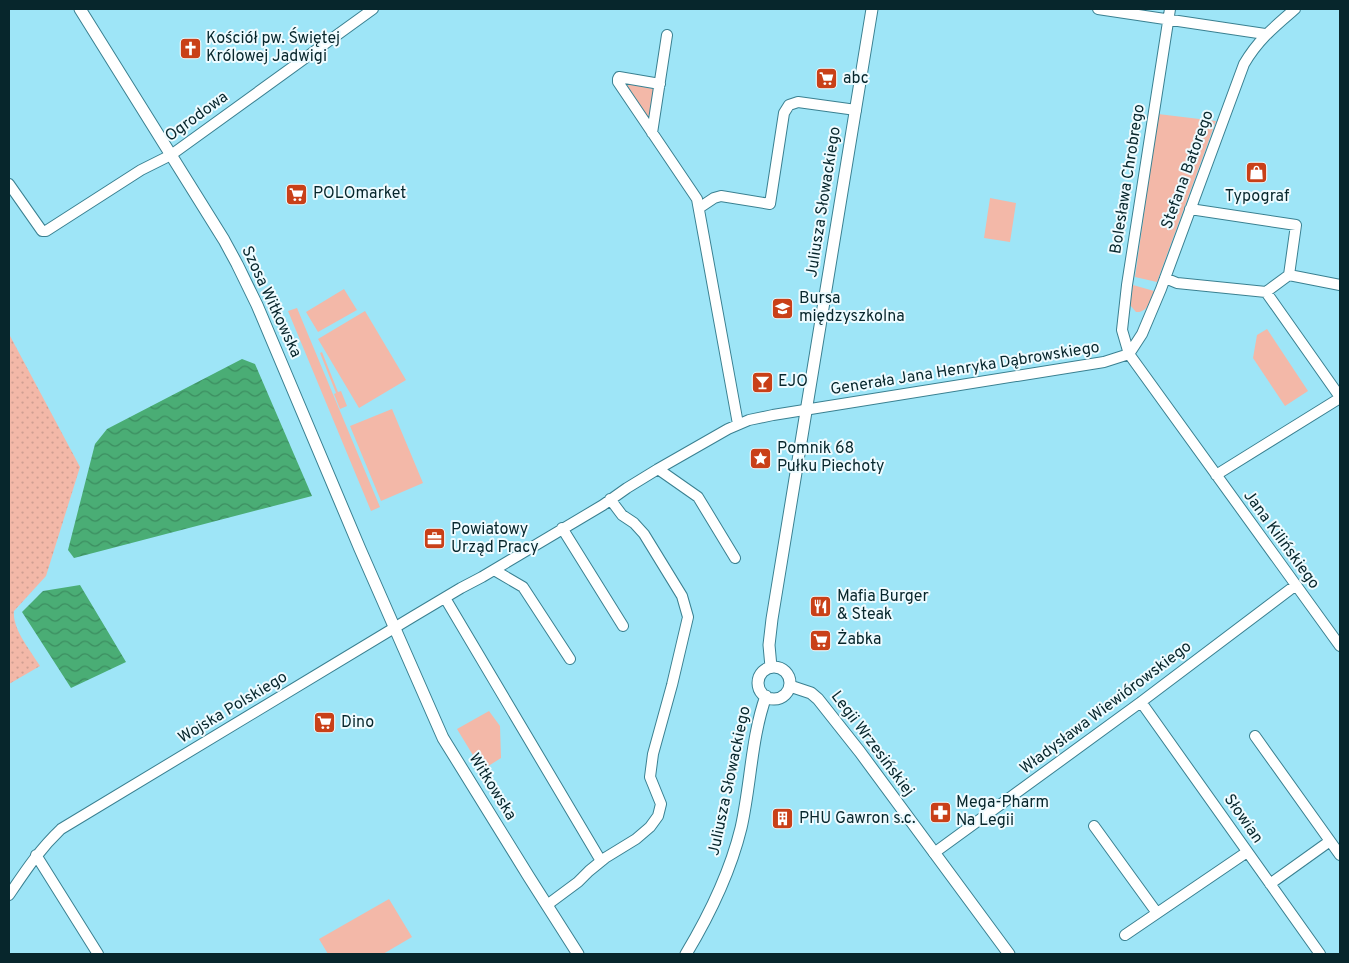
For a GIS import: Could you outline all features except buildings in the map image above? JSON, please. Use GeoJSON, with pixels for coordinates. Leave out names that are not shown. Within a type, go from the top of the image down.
{"type":"FeatureCollection","features":[{"type":"Feature","properties":{"kind":"street","name":"Szosa Witkowska"},"geometry":{"type":"LineString","coordinates":[[80,9],[224,240],[237,264],[257,305],[357,543],[395,628]]}},
{"type":"Feature","properties":{"kind":"street","name":"Ogrodowa"},"geometry":{"type":"LineString","coordinates":[[9,184],[42,231],[46,231],[141,170],[171,155],[361,12],[373,9]]}},
{"type":"Feature","properties":{"kind":"street","name":"Juliusza Słowackiego"},"geometry":{"type":"LineString","coordinates":[[771,667],[769,645],[772,619],[872,9]]}},
{"type":"Feature","properties":{"kind":"street"},"geometry":{"type":"LineString","coordinates":[[1098,9],[1169,14],[1265,34]]}},
{"type":"Feature","properties":{"kind":"street","name":"Stefana Batorego"},"geometry":{"type":"LineString","coordinates":[[1129,354],[1142,334],[1165,278],[1244,64],[1265,34],[1295,9]]}},
{"type":"Feature","properties":{"kind":"street","name":"Bolesława Chrobrego"},"geometry":{"type":"LineString","coordinates":[[1129,354],[1122,330],[1127,285],[1169,14]]}},
{"type":"Feature","properties":{"kind":"street"},"geometry":{"type":"LineString","coordinates":[[652,133],[667,35]]}},
{"type":"Feature","properties":{"kind":"street"},"geometry":{"type":"LineString","coordinates":[[660,84],[619,77],[618,79],[618,82],[697,199],[738,424]]}},
{"type":"Feature","properties":{"kind":"street"},"geometry":{"type":"LineString","coordinates":[[699,208],[714,198],[721,196],[770,204],[784,113],[789,105],[798,102],[856,110]]}},
{"type":"Feature","properties":{"kind":"street"},"geometry":{"type":"LineString","coordinates":[[1165,278],[1177,283],[1266,292],[1289,275],[1296,225],[1190,209]]}},
{"type":"Feature","properties":{"kind":"street"},"geometry":{"type":"LineString","coordinates":[[1289,275],[1340,285]]}},
{"type":"Feature","properties":{"kind":"street"},"geometry":{"type":"LineString","coordinates":[[1216,476],[1340,397],[1266,292]]}},
{"type":"Feature","properties":{"kind":"street","name":"Generała Jana Henryka Dąbrowskiego"},"geometry":{"type":"LineString","coordinates":[[806,410],[1104,362],[1129,354]]}},
{"type":"Feature","properties":{"kind":"street","name":"Jana Kilińskiego"},"geometry":{"type":"LineString","coordinates":[[1129,354],[1340,646]]}},
{"type":"Feature","properties":{"kind":"street","name":"Wojska Polskiego"},"geometry":{"type":"LineString","coordinates":[[9,895],[36,855],[61,829],[603,505],[658,469],[738,424],[773,415],[806,410]]}},
{"type":"Feature","properties":{"kind":"street"},"geometry":{"type":"LineString","coordinates":[[658,469],[698,498],[735,558]]}},
{"type":"Feature","properties":{"kind":"street"},"geometry":{"type":"LineString","coordinates":[[547,905],[602,861],[636,839],[650,827],[658,816],[661,804],[650,777],[653,754],[672,686],[688,617],[682,596],[644,534],[634,523],[622,515],[610,500]]}},
{"type":"Feature","properties":{"kind":"street"},"geometry":{"type":"LineString","coordinates":[[562,528],[623,626]]}},
{"type":"Feature","properties":{"kind":"street"},"geometry":{"type":"LineString","coordinates":[[494,570],[523,587],[570,659]]}},
{"type":"Feature","properties":{"kind":"street","name":"Władysława Wiewiórowskiego"},"geometry":{"type":"LineString","coordinates":[[934,854],[1296,585]]}},
{"type":"Feature","properties":{"kind":"street"},"geometry":{"type":"LineString","coordinates":[[445,598],[602,861]]}},
{"type":"Feature","properties":{"kind":"street","name":"Witkowska"},"geometry":{"type":"LineString","coordinates":[[395,628],[443,738],[578,954]]}},
{"type":"Feature","properties":{"kind":"street"},"geometry":{"type":"LineString","coordinates":[[771,667],[776,667],[788,676],[790,686],[785,694],[780,697],[771,698],[766,696],[760,689],[759,680],[763,672],[771,667]]}},
{"type":"Feature","properties":{"kind":"street","name":"Legii Wrzesińskiej"},"geometry":{"type":"LineString","coordinates":[[790,686],[811,693],[818,699],[860,752],[1009,954]]}},
{"type":"Feature","properties":{"kind":"street","name":"Juliusza Słowackiego"},"geometry":{"type":"LineString","coordinates":[[686,954],[707,918],[732,858],[741,828],[748,792],[754,739],[766,696]]}},
{"type":"Feature","properties":{"kind":"street","name":"Słowian"},"geometry":{"type":"LineString","coordinates":[[1141,702],[1320,954]]}},
{"type":"Feature","properties":{"kind":"street"},"geometry":{"type":"LineString","coordinates":[[1255,736],[1340,855]]}},
{"type":"Feature","properties":{"kind":"street"},"geometry":{"type":"LineString","coordinates":[[1094,826],[1157,913]]}},
{"type":"Feature","properties":{"kind":"street"},"geometry":{"type":"LineString","coordinates":[[1270,884],[1330,841]]}},
{"type":"Feature","properties":{"kind":"street"},"geometry":{"type":"LineString","coordinates":[[1125,936],[1247,852]]}},
{"type":"Feature","properties":{"kind":"street"},"geometry":{"type":"LineString","coordinates":[[36,855],[98,954]]}},
{"type":"Feature","properties":{"kind":"shaded area"},"geometry":{"type":"Polygon","coordinates":[[[628,84],[653,89],[653,104],[649,117],[627,87],[628,84]]]}},
{"type":"Feature","properties":{"kind":"shaded area"},"geometry":{"type":"Polygon","coordinates":[[[1158,114],[1216,121],[1157,282],[1135,277],[1158,114]]]}},
{"type":"Feature","properties":{"kind":"shaded area"},"geometry":{"type":"Polygon","coordinates":[[[990,198],[1016,203],[1010,242],[984,238],[990,198]]]}},
{"type":"Feature","properties":{"kind":"shaded area"},"geometry":{"type":"Polygon","coordinates":[[[1133,285],[1154,291],[1146,308],[1140,312],[1136,312],[1130,305],[1133,285]]]}},
{"type":"Feature","properties":{"kind":"shaded area"},"geometry":{"type":"Polygon","coordinates":[[[344,289],[357,310],[318,332],[306,312],[344,289]]]}},
{"type":"Feature","properties":{"kind":"shaded area"},"geometry":{"type":"Polygon","coordinates":[[[297,308],[380,507],[371,511],[288,311],[297,308]]]}},
{"type":"Feature","properties":{"kind":"shaded area"},"geometry":{"type":"Polygon","coordinates":[[[365,311],[406,380],[359,408],[318,339],[365,311]]]}},
{"type":"Feature","properties":{"kind":"shaded area"},"geometry":{"type":"Polygon","coordinates":[[[1267,329],[1308,391],[1285,406],[1253,358],[1257,335],[1267,329]]]}},
{"type":"Feature","properties":{"kind":"shaded area"},"geometry":{"type":"Polygon","coordinates":[[[9,334],[80,467],[46,576],[14,611],[14,618],[19,632],[40,666],[9,684],[9,334]]]}},
{"type":"Feature","properties":{"kind":"shaded area"},"geometry":{"type":"Polygon","coordinates":[[[322,352],[338,392],[341,391],[347,406],[340,409],[334,394],[336,393],[320,353],[322,352]]]}},
{"type":"Feature","properties":{"kind":"shaded area"},"geometry":{"type":"Polygon","coordinates":[[[392,409],[423,483],[381,501],[350,426],[392,409]]]}},
{"type":"Feature","properties":{"kind":"shaded area"},"geometry":{"type":"Polygon","coordinates":[[[489,711],[500,726],[501,758],[482,770],[457,729],[489,711]]]}},
{"type":"Feature","properties":{"kind":"shaded area"},"geometry":{"type":"Polygon","coordinates":[[[389,899],[412,937],[383,954],[328,954],[319,939],[389,899]]]}},
{"type":"Feature","properties":{"kind":"water"},"geometry":{"type":"Polygon","coordinates":[[[242,359],[255,364],[312,496],[74,558],[68,550],[95,444],[107,429],[242,359]]]}},
{"type":"Feature","properties":{"kind":"water"},"geometry":{"type":"Polygon","coordinates":[[[80,585],[126,662],[71,688],[22,612],[43,591],[80,585]]]}},
{"type":"Feature","properties":{"kind":"place","name":"Kościół pw. Świętej Królowej Jadwigi"},"geometry":{"type":"Point","coordinates":[190,48]}},
{"type":"Feature","properties":{"kind":"place","name":"abc"},"geometry":{"type":"Point","coordinates":[827,79]}},
{"type":"Feature","properties":{"kind":"place","name":"Typograf"},"geometry":{"type":"Point","coordinates":[1257,173]}},
{"type":"Feature","properties":{"kind":"place","name":"POLOmarket"},"geometry":{"type":"Point","coordinates":[297,194]}},
{"type":"Feature","properties":{"kind":"place","name":"Bursa międzyszkolna"},"geometry":{"type":"Point","coordinates":[783,308]}},
{"type":"Feature","properties":{"kind":"place","name":"EJO"},"geometry":{"type":"Point","coordinates":[762,382]}},
{"type":"Feature","properties":{"kind":"place","name":"Pomnik 68 Pułku Piechoty"},"geometry":{"type":"Point","coordinates":[761,458]}},
{"type":"Feature","properties":{"kind":"place","name":"Powiatowy Urząd Pracy"},"geometry":{"type":"Point","coordinates":[435,539]}},
{"type":"Feature","properties":{"kind":"place","name":"Mafia Burger & Steak"},"geometry":{"type":"Point","coordinates":[821,606]}},
{"type":"Feature","properties":{"kind":"place","name":"Żabka"},"geometry":{"type":"Point","coordinates":[821,640]}},
{"type":"Feature","properties":{"kind":"place","name":"Dino"},"geometry":{"type":"Point","coordinates":[325,723]}},
{"type":"Feature","properties":{"kind":"place","name":"Mega-Pharm Na Legii"},"geometry":{"type":"Point","coordinates":[940,812]}},
{"type":"Feature","properties":{"kind":"place","name":"PHU Gawron s.c."},"geometry":{"type":"Point","coordinates":[783,819]}}]}
